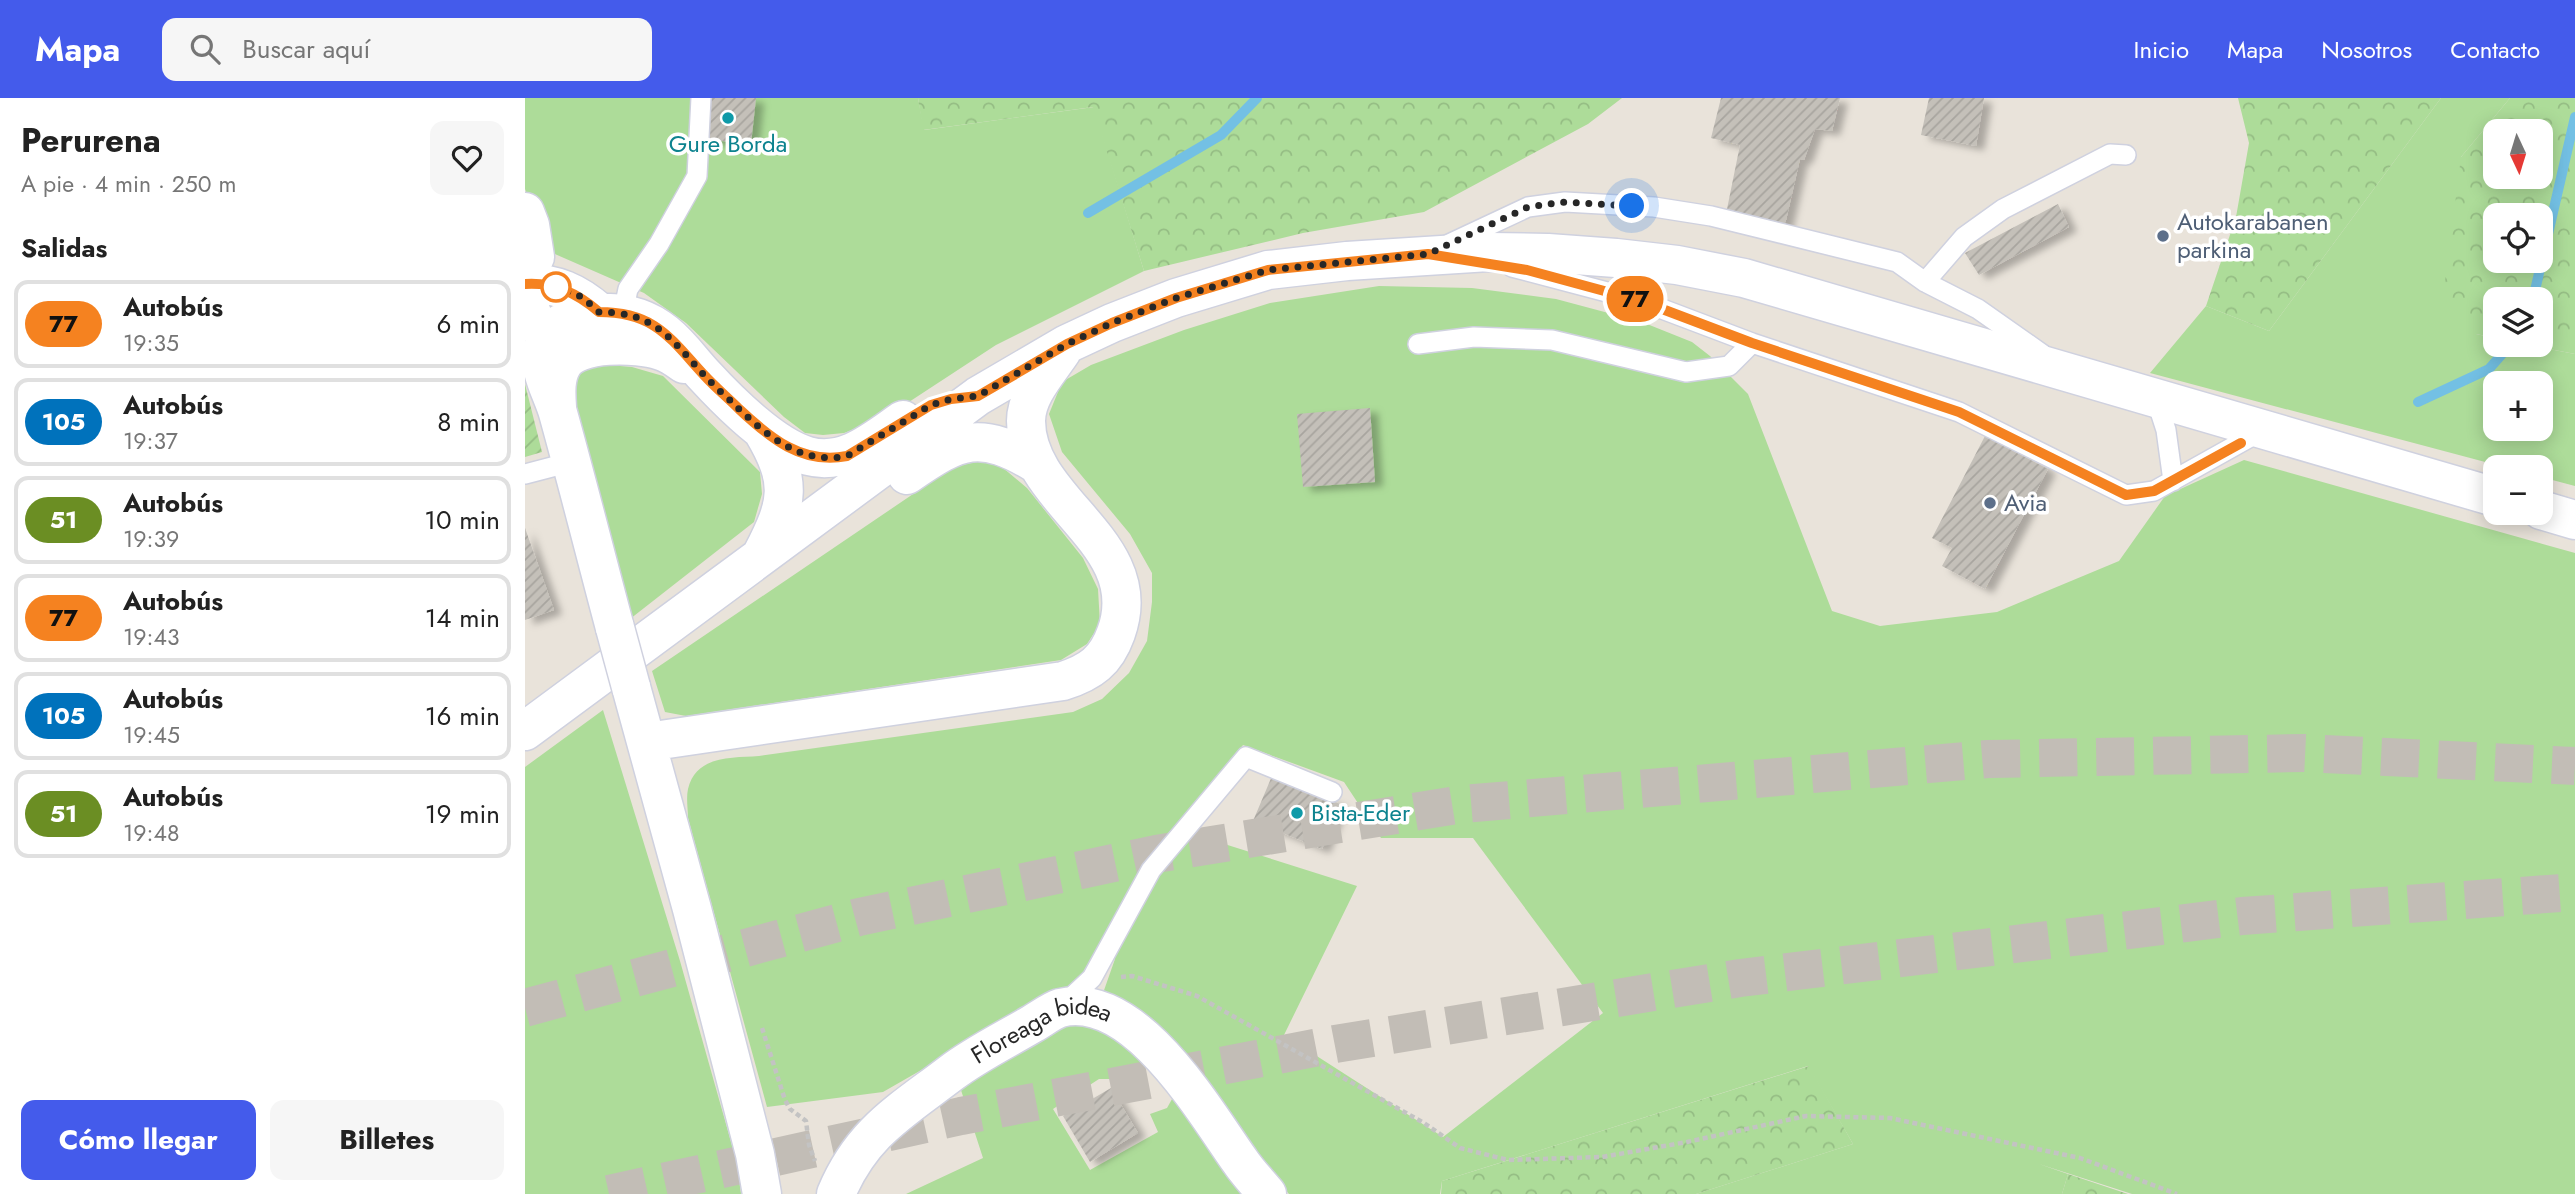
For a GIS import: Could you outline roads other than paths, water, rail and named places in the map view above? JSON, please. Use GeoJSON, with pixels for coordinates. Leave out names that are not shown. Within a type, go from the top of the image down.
{"type":"FeatureCollection","features":[{"type":"Feature","properties":{"kind":"main road"},"geometry":{"type":"LineString","coordinates":[[525,212],[535,257],[537,316],[557,383],[557,409],[755,1154],[762,1194]]}},
{"type":"Feature","properties":{"kind":"main road"},"geometry":{"type":"LineString","coordinates":[[525,731],[978,396],[1067,344],[1112,323],[1176,298],[1268,270],[1428,254],[1489,252],[1548,253],[1677,265],[1744,278],[2483,494]]}},
{"type":"Feature","properties":{"kind":"main road"},"geometry":{"type":"LineString","coordinates":[[606,330],[571,356],[537,316],[540,283],[582,297],[606,330],[640,346],[662,351],[705,376],[762,430],[786,447],[808,456],[832,459],[847,456],[931,405],[951,399],[978,396]]}},
{"type":"Feature","properties":{"kind":"main road"},"geometry":{"type":"LineString","coordinates":[[647,742],[1063,681],[1086,674],[1100,660],[1115,635],[1121,619],[1120,584],[1107,554],[1038,465],[1028,442],[1025,421],[1033,393],[1067,344]]}},
{"type":"Feature","properties":{"kind":"main road"},"geometry":{"type":"LineString","coordinates":[[761,556],[781,512],[785,483],[782,467],[762,430]]}},
{"type":"Feature","properties":{"kind":"main road"},"geometry":{"type":"LineString","coordinates":[[761,556],[783,550],[820,531],[863,506],[940,452],[960,445],[993,443],[1012,449],[1038,465]]}},
{"type":"Feature","properties":{"kind":"main road"},"geometry":{"type":"LineString","coordinates":[[2553,514],[2575,520]]}},
{"type":"Feature","properties":{"kind":"main road","name":"Floreaga bidea"},"geometry":{"type":"LineString","coordinates":[[836,1194],[852,1159],[873,1133],[961,1065],[1059,1008],[1085,1008],[1114,1016],[1150,1044],[1187,1083],[1241,1164],[1267,1194]]}},
{"type":"Feature","properties":{"kind":"lane"},"geometry":{"type":"LineString","coordinates":[[606,330],[697,176],[701,98]]}},
{"type":"Feature","properties":{"kind":"lane"},"geometry":{"type":"LineString","coordinates":[[1925,282],[1964,237],[2003,209],[2111,155],[2126,155]]}},
{"type":"Feature","properties":{"kind":"lane"},"geometry":{"type":"LineString","coordinates":[[1428,254],[1528,207],[1565,202],[1654,207],[1711,216],[1897,262],[1925,282],[1979,310],[2075,376]]}},
{"type":"Feature","properties":{"kind":"lane"},"geometry":{"type":"LineString","coordinates":[[1428,254],[1527,270],[1641,301],[1752,343],[1959,412],[2126,495],[2154,491],[2263,430]]}},
{"type":"Feature","properties":{"kind":"lane"},"geometry":{"type":"LineString","coordinates":[[1418,344],[1474,337],[1552,340],[1686,372],[1729,366],[1752,343]]}},
{"type":"Feature","properties":{"kind":"lane"},"geometry":{"type":"LineString","coordinates":[[2156,399],[2166,430],[2173,481]]}},
{"type":"Feature","properties":{"kind":"lane"},"geometry":{"type":"LineString","coordinates":[[525,474],[571,462]]}},
{"type":"Feature","properties":{"kind":"lane"},"geometry":{"type":"LineString","coordinates":[[1059,1008],[1092,978],[1151,870],[1245,757],[1332,792]]}},
{"type":"Feature","properties":{"kind":"waterway"},"geometry":{"type":"LineString","coordinates":[[1088,213],[1221,135],[1257,98]]}},
{"type":"Feature","properties":{"kind":"waterway"},"geometry":{"type":"LineString","coordinates":[[2536,287],[2575,117]]}},
{"type":"Feature","properties":{"kind":"waterway"},"geometry":{"type":"LineString","coordinates":[[2418,402],[2489,369],[2500,357]]}},
{"type":"Feature","properties":{"kind":"tunnel"},"geometry":{"type":"LineString","coordinates":[[525,1008],[859,917],[1156,854],[1463,804],[1988,759],[2304,753],[2575,766]]}},
{"type":"Feature","properties":{"kind":"tunnel"},"geometry":{"type":"LineString","coordinates":[[609,1194],[961,1116],[1335,1044],[1740,978],[2242,916],[2575,892]]}},
{"type":"Feature","properties":{"kind":"place","name":"Gure Borda"},"geometry":{"type":"Point","coordinates":[728,118]}},
{"type":"Feature","properties":{"kind":"place","name":"Autokarabanen parkina"},"geometry":{"type":"Point","coordinates":[2163,236]}},
{"type":"Feature","properties":{"kind":"place","name":"Avia"},"geometry":{"type":"Point","coordinates":[1990,503]}},
{"type":"Feature","properties":{"kind":"place","name":"Bista-Eder"},"geometry":{"type":"Point","coordinates":[1297,813]}}]}
